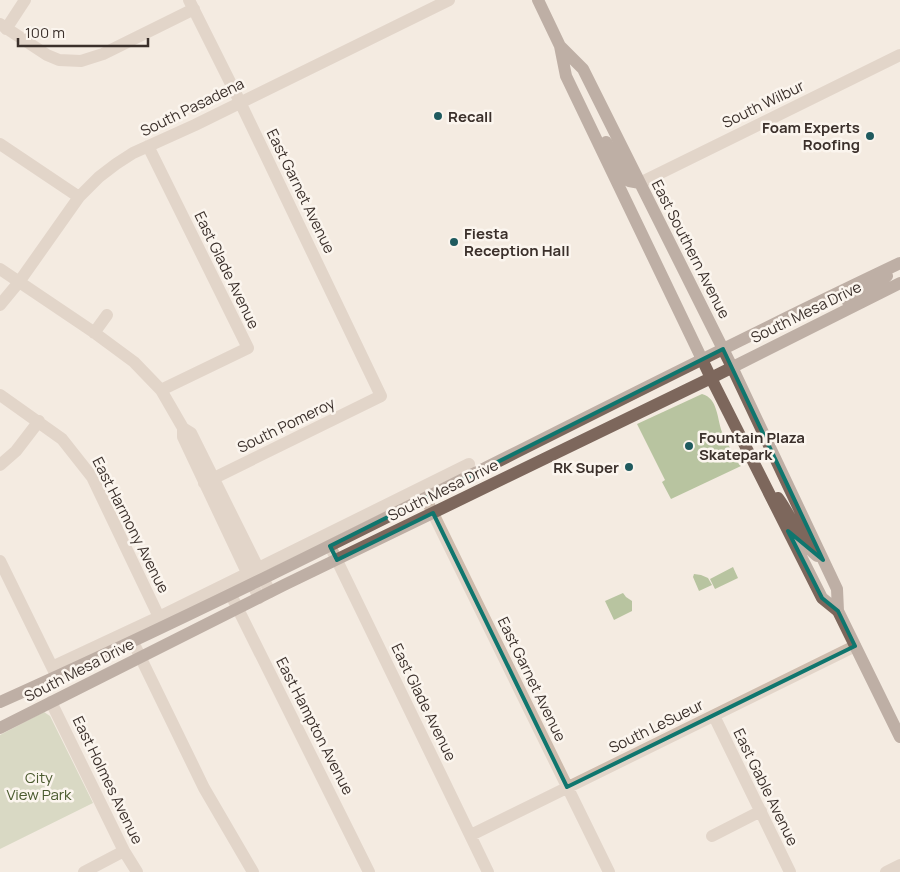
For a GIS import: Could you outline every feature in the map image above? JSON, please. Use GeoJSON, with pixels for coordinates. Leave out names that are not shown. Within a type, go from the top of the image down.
{"type":"FeatureCollection","features":[{"type":"Feature","properties":{"kind":"main road","name":"East Southern Avenue"},"geometry":{"type":"LineString","coordinates":[[538,0],[560,46],[566,76],[702,360],[822,598],[838,611]]}},
{"type":"Feature","properties":{"kind":"main road","name":"East Southern Avenue"},"geometry":{"type":"LineString","coordinates":[[560,46],[583,69],[732,367],[837,589],[838,611],[900,737]]}},
{"type":"Feature","properties":{"kind":"main road"},"geometry":{"type":"LineString","coordinates":[[586,118],[596,126],[623,175],[629,181],[640,183]]}},
{"type":"Feature","properties":{"kind":"main road"},"geometry":{"type":"LineString","coordinates":[[832,318],[843,305],[886,278],[897,265]]}},
{"type":"Feature","properties":{"kind":"main road","name":"South Mesa Drive"},"geometry":{"type":"LineString","coordinates":[[0,702],[54,671],[133,642],[231,595],[255,576],[330,546],[426,499],[590,414],[897,265]]}},
{"type":"Feature","properties":{"kind":"main road","name":"South Mesa Drive"},"geometry":{"type":"LineString","coordinates":[[0,728],[265,595],[711,378],[900,283]]}},
{"type":"Feature","properties":{"kind":"main road"},"geometry":{"type":"LineString","coordinates":[[766,489],[776,496],[787,510],[804,543],[823,560]]}},
{"type":"Feature","properties":{"kind":"street"},"geometry":{"type":"LineString","coordinates":[[25,0],[3,26],[59,60],[81,61],[103,54],[191,5]]}},
{"type":"Feature","properties":{"kind":"street","name":"South Pasadena"},"geometry":{"type":"LineString","coordinates":[[0,305],[19,282],[79,197],[99,177],[116,164],[133,153],[449,0]]}},
{"type":"Feature","properties":{"kind":"street","name":"East Garnet Avenue"},"geometry":{"type":"LineString","coordinates":[[191,5],[240,102],[381,396]]}},
{"type":"Feature","properties":{"kind":"street","name":"South Wilbur"},"geometry":{"type":"LineString","coordinates":[[640,183],[900,55]]}},
{"type":"Feature","properties":{"kind":"street"},"geometry":{"type":"LineString","coordinates":[[0,144],[79,197]]}},
{"type":"Feature","properties":{"kind":"street","name":"East Glade Avenue"},"geometry":{"type":"LineString","coordinates":[[148,146],[248,348],[161,390]]}},
{"type":"Feature","properties":{"kind":"street"},"geometry":{"type":"LineString","coordinates":[[0,269],[94,332],[134,362],[161,390],[183,428],[191,433],[209,481],[265,595]]}},
{"type":"Feature","properties":{"kind":"street"},"geometry":{"type":"LineString","coordinates":[[94,332],[107,316]]}},
{"type":"Feature","properties":{"kind":"street","name":"East Harmony Avenue"},"geometry":{"type":"LineString","coordinates":[[0,395],[62,439],[92,477],[159,617]]}},
{"type":"Feature","properties":{"kind":"street","name":"South Pomeroy"},"geometry":{"type":"LineString","coordinates":[[209,481],[381,396]]}},
{"type":"Feature","properties":{"kind":"street"},"geometry":{"type":"LineString","coordinates":[[0,465],[16,451],[39,421]]}},
{"type":"Feature","properties":{"kind":"street","name":"South Mesa Drive"},"geometry":{"type":"LineString","coordinates":[[54,671],[159,617],[255,576],[469,464]]}},
{"type":"Feature","properties":{"kind":"street","name":"East Garnet Avenue"},"geometry":{"type":"LineString","coordinates":[[426,499],[609,872]]}},
{"type":"Feature","properties":{"kind":"street","name":"East Glade Avenue"},"geometry":{"type":"LineString","coordinates":[[330,546],[488,872]]}},
{"type":"Feature","properties":{"kind":"street"},"geometry":{"type":"LineString","coordinates":[[0,561],[54,671]]}},
{"type":"Feature","properties":{"kind":"street","name":"East Hampton Avenue"},"geometry":{"type":"LineString","coordinates":[[231,595],[369,872]]}},
{"type":"Feature","properties":{"kind":"street"},"geometry":{"type":"LineString","coordinates":[[133,642],[204,788],[254,872]]}},
{"type":"Feature","properties":{"kind":"street","name":"South LeSueur"},"geometry":{"type":"LineString","coordinates":[[470,835],[855,646]]}},
{"type":"Feature","properties":{"kind":"street","name":"East Holmes Avenue"},"geometry":{"type":"LineString","coordinates":[[51,702],[124,851],[137,872]]}},
{"type":"Feature","properties":{"kind":"street","name":"East Gable Avenue"},"geometry":{"type":"LineString","coordinates":[[714,716],[790,872]]}},
{"type":"Feature","properties":{"kind":"street"},"geometry":{"type":"LineString","coordinates":[[712,836],[760,811]]}},
{"type":"Feature","properties":{"kind":"street"},"geometry":{"type":"LineString","coordinates":[[84,872],[124,851]]}},
{"type":"Feature","properties":{"kind":"street"},"geometry":{"type":"LineString","coordinates":[[886,872],[900,865]]}},
{"type":"Feature","properties":{"kind":"highlighted area"},"geometry":{"type":"Polygon","coordinates":[[[723,349],[823,560],[788,531],[822,598],[838,611],[855,646],[567,787],[433,513],[337,560],[330,546],[723,349]]]}},
{"type":"Feature","properties":{"kind":"green space","name":"Fountain Plaza Skatepark"},"geometry":{"type":"Polygon","coordinates":[[[702,394],[707,396],[714,404],[722,432],[737,462],[741,466],[671,499],[662,482],[665,480],[637,424],[702,394]]]}},
{"type":"Feature","properties":{"kind":"green space"},"geometry":{"type":"Polygon","coordinates":[[[733,567],[738,578],[715,589],[710,579],[733,567]]]}},
{"type":"Feature","properties":{"kind":"green space"},"geometry":{"type":"Polygon","coordinates":[[[694,574],[708,578],[712,585],[699,591],[693,577],[694,574]]]}},
{"type":"Feature","properties":{"kind":"green space"},"geometry":{"type":"Polygon","coordinates":[[[623,593],[632,601],[632,611],[614,620],[605,601],[623,593]]]}},
{"type":"Feature","properties":{"kind":"green space","name":"City View Park"},"geometry":{"type":"Polygon","coordinates":[[[44,712],[50,716],[93,803],[0,849],[0,735],[44,712]]]}},
{"type":"Feature","properties":{"kind":"place","name":"Recall"},"geometry":{"type":"Point","coordinates":[438,116]}},
{"type":"Feature","properties":{"kind":"place","name":"Foam Experts Roofing"},"geometry":{"type":"Point","coordinates":[870,136]}},
{"type":"Feature","properties":{"kind":"place","name":"Fiesta Reception Hall"},"geometry":{"type":"Point","coordinates":[454,242]}},
{"type":"Feature","properties":{"kind":"place","name":"Fountain Plaza Skatepark"},"geometry":{"type":"Point","coordinates":[689,446]}},
{"type":"Feature","properties":{"kind":"place","name":"RK Super"},"geometry":{"type":"Point","coordinates":[629,467]}}]}
